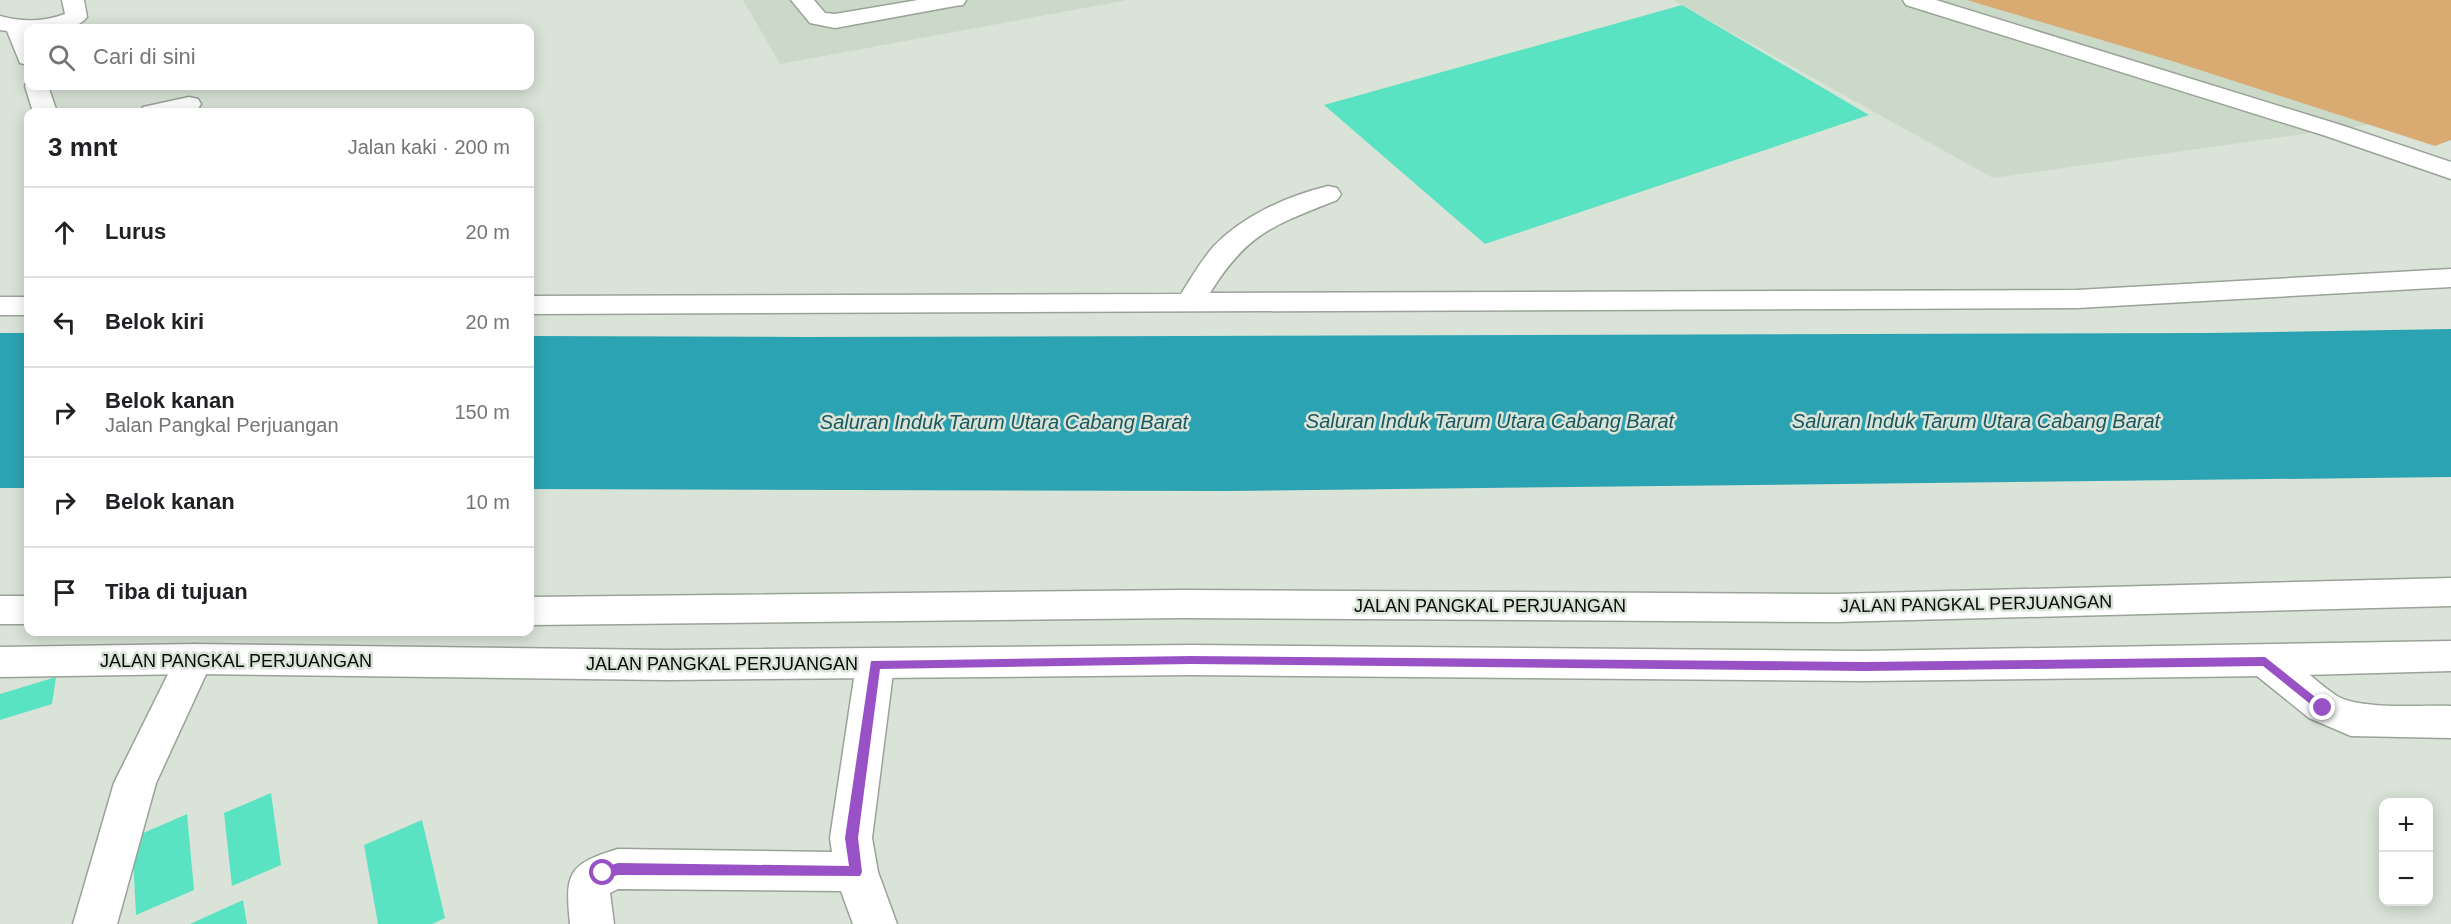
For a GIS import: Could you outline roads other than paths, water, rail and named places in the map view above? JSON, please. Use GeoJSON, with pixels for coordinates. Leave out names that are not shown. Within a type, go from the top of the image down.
{"type":"FeatureCollection","features":[{"type":"Feature","properties":{"kind":"main road"},"geometry":{"type":"LineString","coordinates":[[56,24],[76,17],[73,0]]}},
{"type":"Feature","properties":{"kind":"main road"},"geometry":{"type":"LineString","coordinates":[[802,0],[818,18],[835,21],[955,0]]}},
{"type":"Feature","properties":{"kind":"main road"},"geometry":{"type":"LineString","coordinates":[[1914,0],[2335,131],[2451,171]]}},
{"type":"Feature","properties":{"kind":"main road"},"geometry":{"type":"LineString","coordinates":[[8,25],[24,25]]}},
{"type":"Feature","properties":{"kind":"main road"},"geometry":{"type":"LineString","coordinates":[[8,25],[24,51]]}},
{"type":"Feature","properties":{"kind":"main road"},"geometry":{"type":"LineString","coordinates":[[38,90],[44,108]]}},
{"type":"Feature","properties":{"kind":"main road"},"geometry":{"type":"LineString","coordinates":[[170,108],[189,104]]}},
{"type":"Feature","properties":{"kind":"main road"},"geometry":{"type":"LineString","coordinates":[[2414,159],[2451,179]]}},
{"type":"Feature","properties":{"kind":"main road"},"geometry":{"type":"LineString","coordinates":[[1190,302],[1226,249],[1247,232],[1272,217],[1328,194]]}},
{"type":"Feature","properties":{"kind":"main road"},"geometry":{"type":"LineString","coordinates":[[534,305],[2077,298],[2451,278]]}},
{"type":"Feature","properties":{"kind":"main road"},"geometry":{"type":"LineString","coordinates":[[0,306],[24,306]]}},
{"type":"Feature","properties":{"kind":"main road","name":"JALAN PANGKAL PERJUANGAN"},"geometry":{"type":"LineString","coordinates":[[534,611],[1159,604],[1836,608],[2451,592]]}},
{"type":"Feature","properties":{"kind":"main road"},"geometry":{"type":"LineString","coordinates":[[0,610],[24,610]]}},
{"type":"Feature","properties":{"kind":"main road","name":"JALAN PANGKAL PERJUANGAN"},"geometry":{"type":"LineString","coordinates":[[0,662],[194,659],[667,665],[1203,660],[1864,666],[2265,661],[2451,656]]}},
{"type":"Feature","properties":{"kind":"main road"},"geometry":{"type":"LineString","coordinates":[[95,924],[135,783],[194,659]]}},
{"type":"Feature","properties":{"kind":"main road"},"geometry":{"type":"LineString","coordinates":[[2265,661],[2323,708],[2351,720],[2451,722]]}},
{"type":"Feature","properties":{"kind":"main road"},"geometry":{"type":"LineString","coordinates":[[875,664],[852,829],[856,872],[875,924]]}},
{"type":"Feature","properties":{"kind":"main road"},"geometry":{"type":"LineString","coordinates":[[592,924],[588,888],[595,878],[618,869],[856,872]]}},
{"type":"Feature","properties":{"kind":"water","name":"Saluran Induk Tarum Utara Cabang Barat"},"geometry":{"type":"Polygon","coordinates":[[[2451,329],[2451,477],[1228,491],[534,489],[534,336],[2209,333],[2451,329]]]}},
{"type":"Feature","properties":{"kind":"water"},"geometry":{"type":"Polygon","coordinates":[[[0,333],[24,333],[24,488],[0,488],[0,333]]]}}]}
